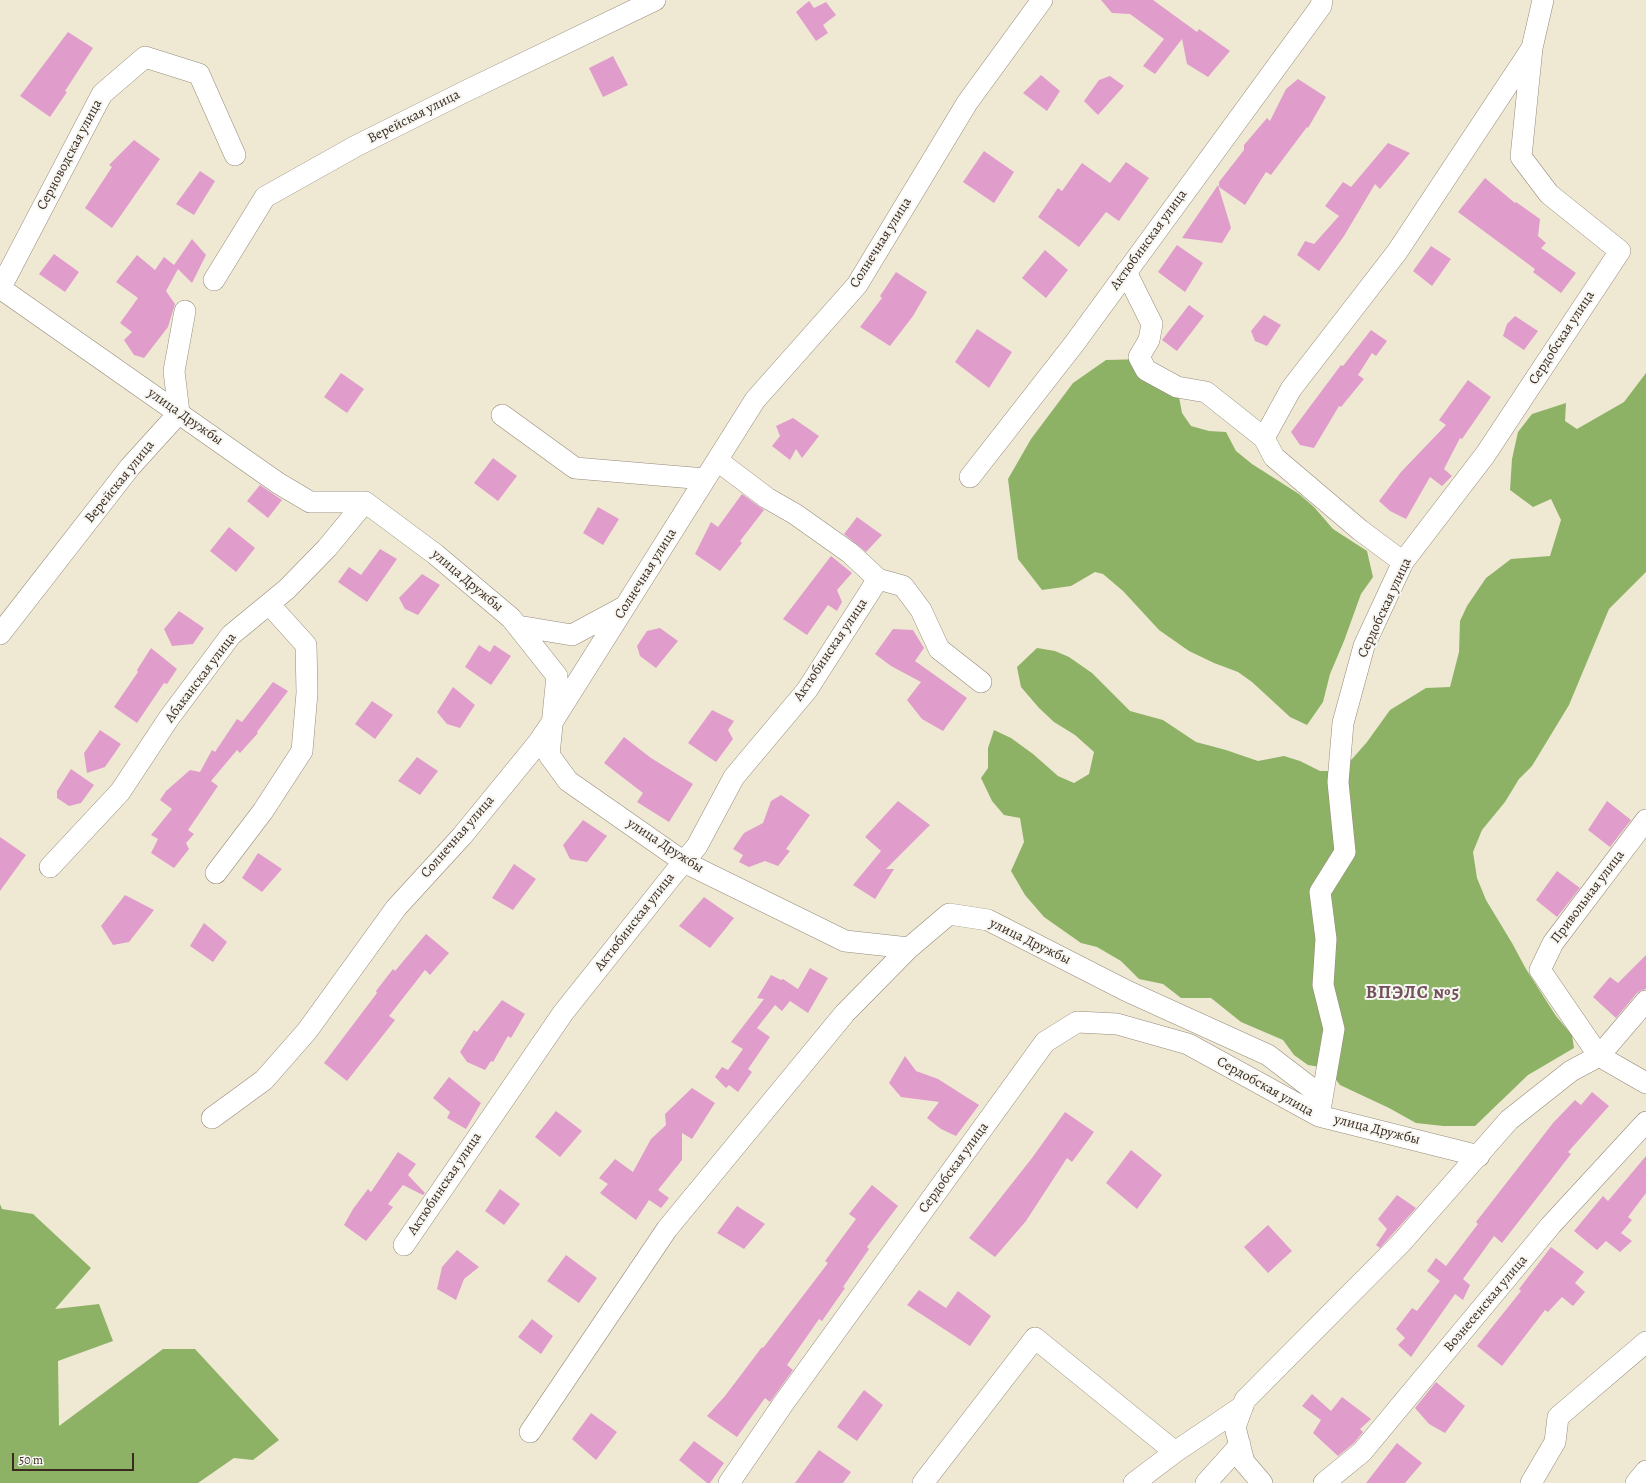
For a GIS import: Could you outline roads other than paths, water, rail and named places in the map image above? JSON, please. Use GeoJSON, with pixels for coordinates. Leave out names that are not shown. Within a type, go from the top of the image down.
{"type":"FeatureCollection","features":[{"type":"Feature","properties":{"kind":"street","name":"Верейская улица"},"geometry":{"type":"LineString","coordinates":[[214,280],[265,197],[356,146],[655,0]]}},
{"type":"Feature","properties":{"kind":"street","name":"Солнечная улица"},"geometry":{"type":"LineString","coordinates":[[212,1118],[264,1080],[307,1031],[396,908],[462,836],[538,743],[705,479],[718,461],[755,400],[857,285],[967,103],[1042,0]]}},
{"type":"Feature","properties":{"kind":"street","name":"Актюбинская улица"},"geometry":{"type":"LineString","coordinates":[[970,477],[1074,344],[1321,6],[1322,0]]}},
{"type":"Feature","properties":{"kind":"street"},"geometry":{"type":"LineString","coordinates":[[1264,438],[1291,389],[1396,252],[1532,48],[1543,0]]}},
{"type":"Feature","properties":{"kind":"street","name":"Сердобская улица"},"geometry":{"type":"LineString","coordinates":[[729,1483],[784,1404],[1045,1042],[1077,1022],[1117,1024],[1188,1044],[1319,1116],[1334,1029],[1323,986],[1326,939],[1320,892],[1345,852],[1338,782],[1343,722],[1364,646],[1403,562],[1485,455],[1620,251],[1549,194],[1521,156],[1532,48]]}},
{"type":"Feature","properties":{"kind":"street","name":"Серноводская улица"},"geometry":{"type":"LineString","coordinates":[[0,288],[102,94],[145,57],[199,74],[235,155]]}},
{"type":"Feature","properties":{"kind":"street"},"geometry":{"type":"LineString","coordinates":[[1126,272],[1152,324],[1149,340],[1139,357],[1146,370],[1176,387],[1206,392],[1264,438],[1274,457],[1360,530],[1403,562]]}},
{"type":"Feature","properties":{"kind":"street","name":"улица Дружбы"},"geometry":{"type":"LineString","coordinates":[[0,288],[278,483],[310,502],[365,502],[435,554],[511,618],[557,676],[549,755],[568,781],[684,862],[845,941],[909,948],[949,914],[988,920],[1127,991],[1268,1055],[1315,1091],[1319,1116],[1479,1156]]}},
{"type":"Feature","properties":{"kind":"street"},"geometry":{"type":"LineString","coordinates":[[179,413],[174,371],[185,311]]}},
{"type":"Feature","properties":{"kind":"street","name":"Верейская улица"},"geometry":{"type":"LineString","coordinates":[[0,634],[130,467],[179,413]]}},
{"type":"Feature","properties":{"kind":"street"},"geometry":{"type":"LineString","coordinates":[[502,415],[575,468],[705,479]]}},
{"type":"Feature","properties":{"kind":"street"},"geometry":{"type":"LineString","coordinates":[[718,461],[767,498],[795,514],[850,553],[878,579],[903,586],[921,610],[939,649],[981,682]]}},
{"type":"Feature","properties":{"kind":"street","name":"Абаканская улица"},"geometry":{"type":"LineString","coordinates":[[50,867],[120,792],[169,718],[231,635],[287,589],[327,548],[365,502]]}},
{"type":"Feature","properties":{"kind":"street","name":"Актюбинская улица"},"geometry":{"type":"LineString","coordinates":[[404,1245],[563,1014],[697,846],[734,777],[808,690],[878,579]]}},
{"type":"Feature","properties":{"kind":"street"},"geometry":{"type":"LineString","coordinates":[[216,873],[262,811],[302,751],[307,693],[306,645],[269,604]]}},
{"type":"Feature","properties":{"kind":"street"},"geometry":{"type":"LineString","coordinates":[[518,626],[572,635],[625,607]]}},
{"type":"Feature","properties":{"kind":"street","name":"Привольная улица"},"geometry":{"type":"LineString","coordinates":[[1599,1056],[1540,970],[1552,943],[1646,820]]}},
{"type":"Feature","properties":{"kind":"street"},"geometry":{"type":"LineString","coordinates":[[530,1432],[667,1229],[845,1013],[909,948]]}},
{"type":"Feature","properties":{"kind":"street"},"geometry":{"type":"LineString","coordinates":[[1262,1483],[1244,1462],[1235,1427],[1245,1400],[1401,1243],[1479,1156],[1509,1120],[1571,1071],[1599,1056],[1646,1001]]}},
{"type":"Feature","properties":{"kind":"street"},"geometry":{"type":"LineString","coordinates":[[1599,1056],[1646,1083]]}},
{"type":"Feature","properties":{"kind":"street","name":"Вознесенская улица"},"geometry":{"type":"LineString","coordinates":[[1324,1483],[1362,1452],[1551,1225],[1646,1122]]}},
{"type":"Feature","properties":{"kind":"street"},"geometry":{"type":"LineString","coordinates":[[923,1483],[1035,1338],[1176,1452]]}},
{"type":"Feature","properties":{"kind":"street"},"geometry":{"type":"LineString","coordinates":[[1531,1483],[1555,1442],[1558,1417],[1646,1342]]}},
{"type":"Feature","properties":{"kind":"street"},"geometry":{"type":"LineString","coordinates":[[1134,1483],[1243,1406]]}},
{"type":"Feature","properties":{"kind":"street"},"geometry":{"type":"LineString","coordinates":[[1206,1483],[1240,1445]]}},
{"type":"Feature","properties":{"kind":"street"},"geometry":{"type":"LineString","coordinates":[[1636,1483],[1646,1471]]}},
{"type":"Feature","properties":{"kind":"district","name":"ВПЭЛС №5"},"geometry":{"type":"Point","coordinates":[1413,994]}}]}
